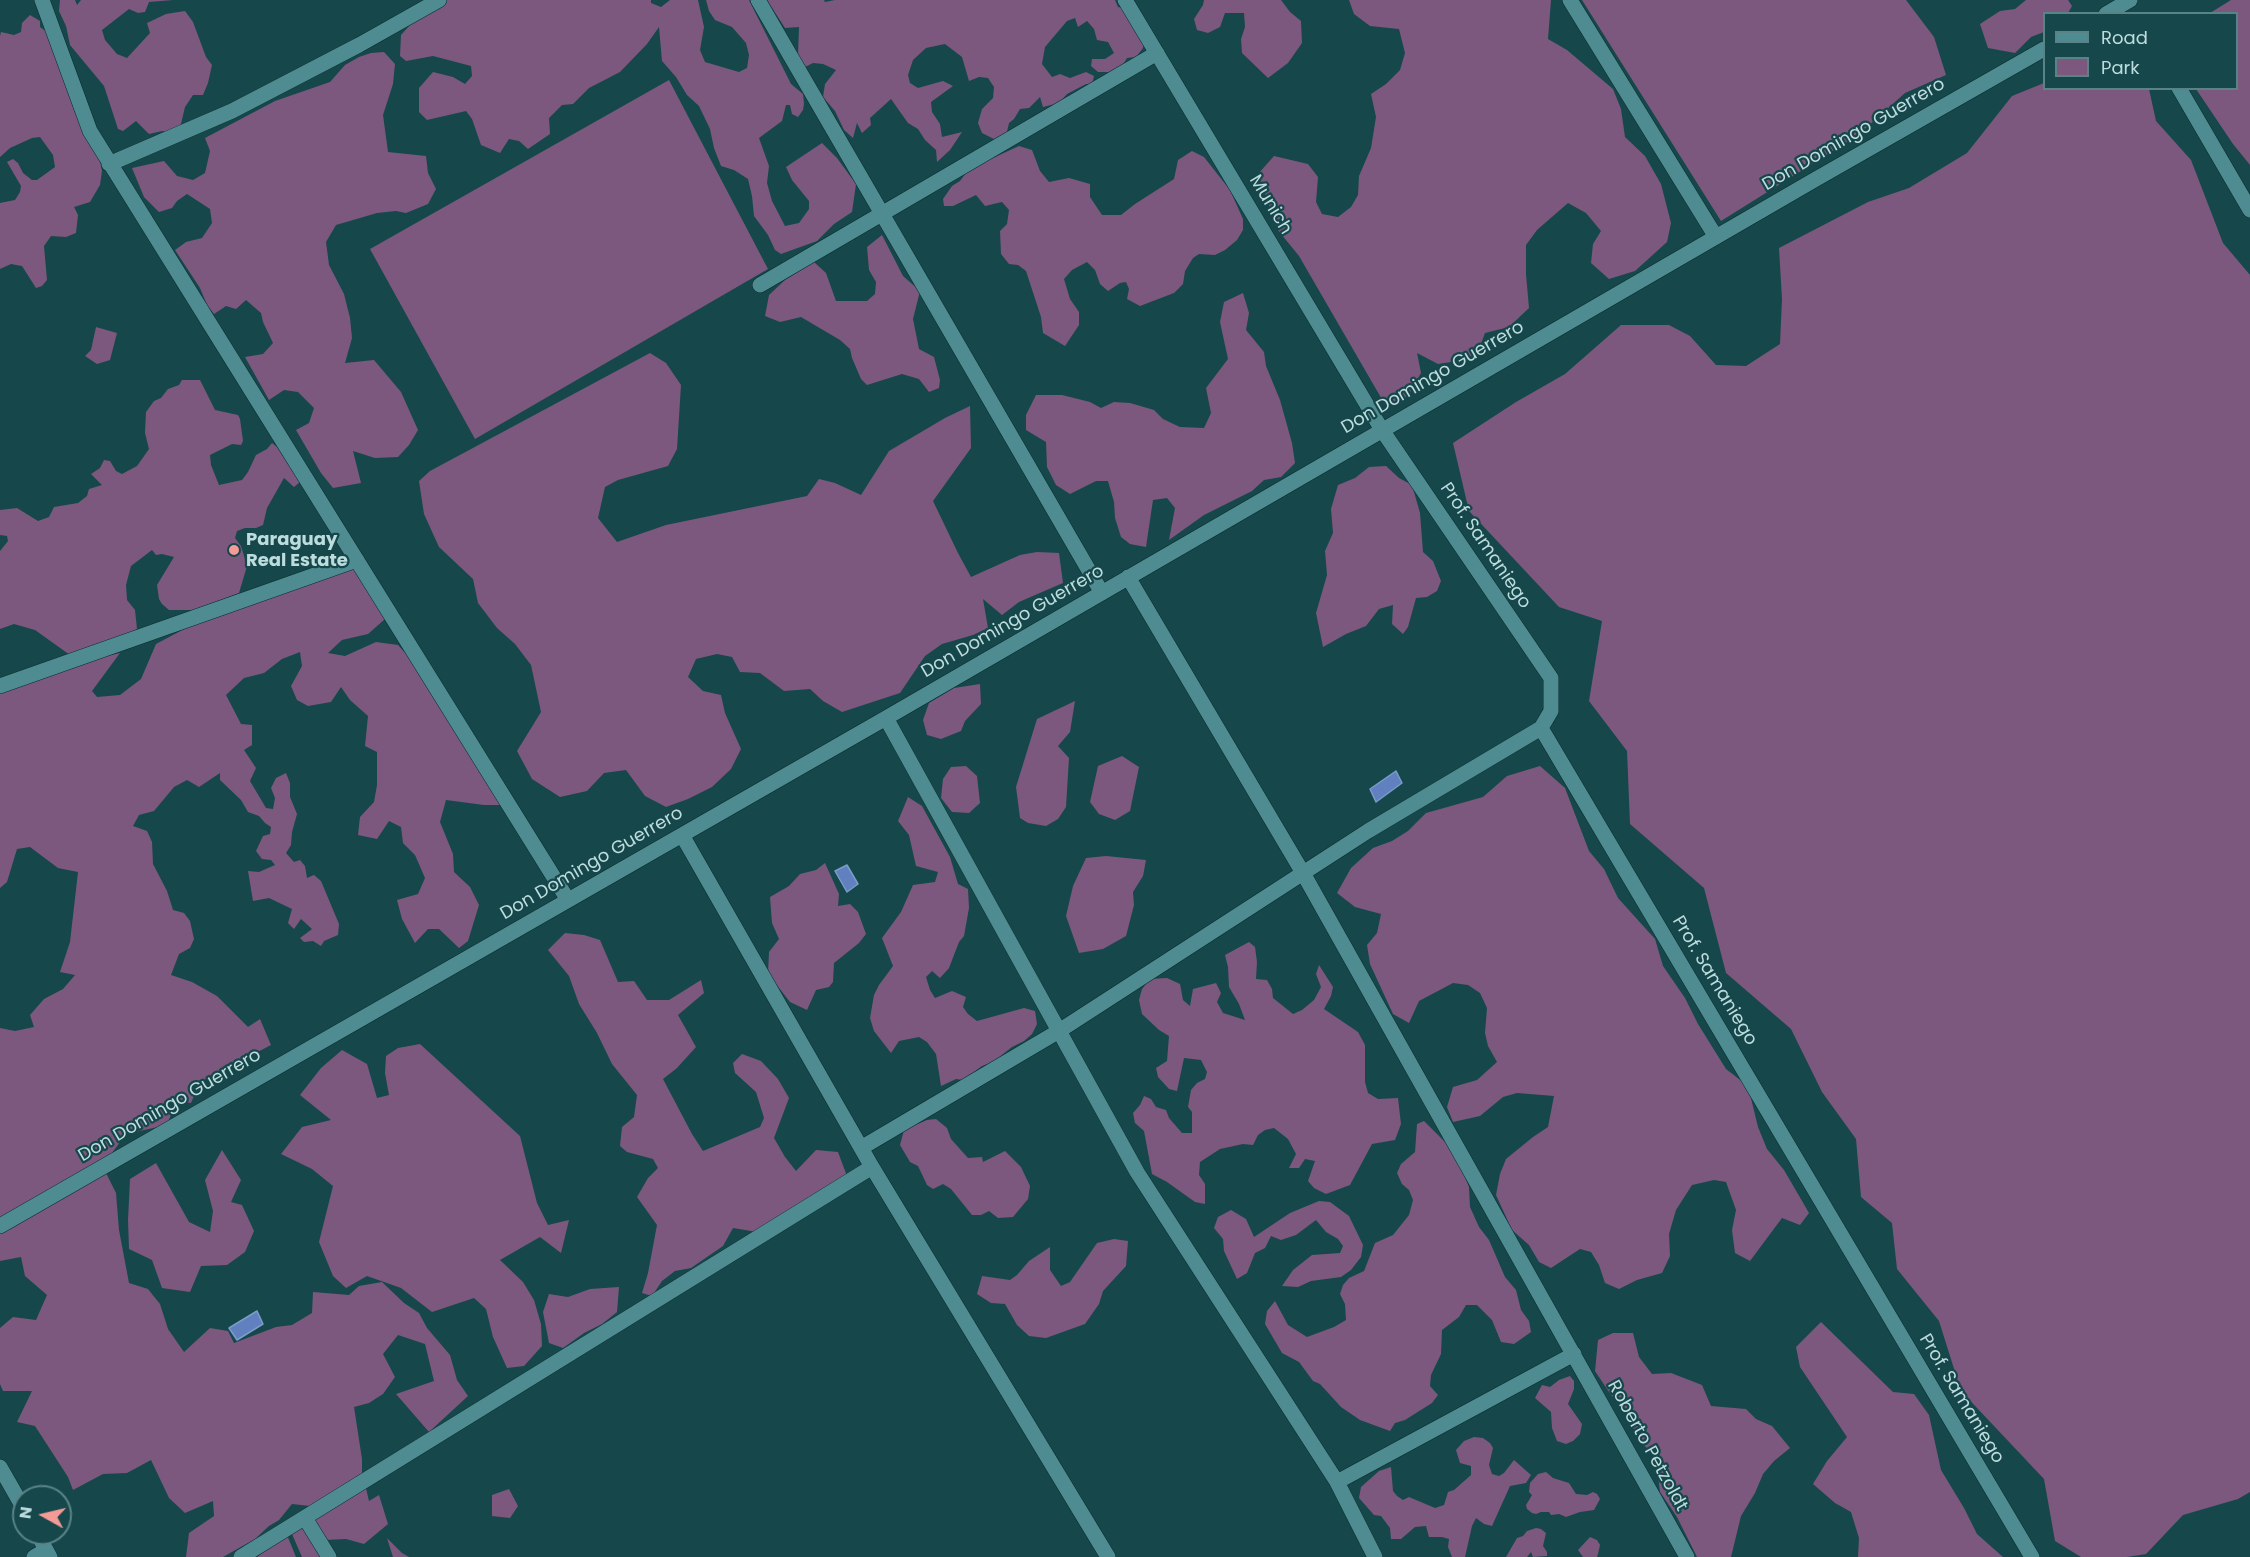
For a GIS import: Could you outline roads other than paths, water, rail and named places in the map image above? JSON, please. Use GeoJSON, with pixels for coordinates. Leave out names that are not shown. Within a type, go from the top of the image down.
{"type":"FeatureCollection","features":[{"type":"Feature","properties":{"kind":"street"},"geometry":{"type":"LineString","coordinates":[[42,0],[90,130],[109,164],[568,900]]}},
{"type":"Feature","properties":{"kind":"street"},"geometry":{"type":"LineString","coordinates":[[109,164],[232,111],[360,45],[439,0]]}},
{"type":"Feature","properties":{"kind":"street"},"geometry":{"type":"LineString","coordinates":[[758,0],[1102,593]]}},
{"type":"Feature","properties":{"kind":"street","name":"Munich"},"geometry":{"type":"LineString","coordinates":[[1125,0],[1382,430]]}},
{"type":"Feature","properties":{"kind":"street"},"geometry":{"type":"LineString","coordinates":[[1570,0],[1716,237]]}},
{"type":"Feature","properties":{"kind":"street"},"geometry":{"type":"LineString","coordinates":[[2111,12],[2130,4]]}},
{"type":"Feature","properties":{"kind":"street","name":"Don Domingo Guerrero"},"geometry":{"type":"LineString","coordinates":[[0,1226],[886,718],[2043,50]]}},
{"type":"Feature","properties":{"kind":"street"},"geometry":{"type":"LineString","coordinates":[[760,285],[1157,53]]}},
{"type":"Feature","properties":{"kind":"street"},"geometry":{"type":"LineString","coordinates":[[2180,90],[2250,210]]}},
{"type":"Feature","properties":{"kind":"street","name":"Prof. Samaniego"},"geometry":{"type":"LineString","coordinates":[[1382,430],[1551,678],[1551,711],[1541,728],[2032,1557]]}},
{"type":"Feature","properties":{"kind":"street"},"geometry":{"type":"LineString","coordinates":[[0,686],[357,560]]}},
{"type":"Feature","properties":{"kind":"street","name":"Roberto Petzoldt"},"geometry":{"type":"LineString","coordinates":[[1128,578],[1303,873],[1574,1354],[1684,1556]]}},
{"type":"Feature","properties":{"kind":"street"},"geometry":{"type":"LineString","coordinates":[[886,718],[1137,1173],[1337,1482],[1375,1557]]}},
{"type":"Feature","properties":{"kind":"street"},"geometry":{"type":"LineString","coordinates":[[861,1148],[1059,1031],[1368,831],[1541,728]]}},
{"type":"Feature","properties":{"kind":"street"},"geometry":{"type":"LineString","coordinates":[[682,835],[872,1167],[1108,1557]]}},
{"type":"Feature","properties":{"kind":"street"},"geometry":{"type":"LineString","coordinates":[[241,1557],[872,1167]]}},
{"type":"Feature","properties":{"kind":"street"},"geometry":{"type":"LineString","coordinates":[[1337,1482],[1574,1354]]}},
{"type":"Feature","properties":{"kind":"street"},"geometry":{"type":"LineString","coordinates":[[0,1467],[12,1488]]}},
{"type":"Feature","properties":{"kind":"street"},"geometry":{"type":"LineString","coordinates":[[305,1518],[329,1557]]}},
{"type":"Feature","properties":{"kind":"water"},"geometry":{"type":"Polygon","coordinates":[[[1396,771],[1402,783],[1376,802],[1370,789],[1396,771]]]}},
{"type":"Feature","properties":{"kind":"water"},"geometry":{"type":"Polygon","coordinates":[[[847,865],[858,884],[847,892],[835,871],[847,865]]]}},
{"type":"Feature","properties":{"kind":"water"},"geometry":{"type":"Polygon","coordinates":[[[257,1311],[263,1324],[237,1340],[229,1328],[257,1311]]]}},
{"type":"Feature","properties":{"kind":"place","name":"Paraguay Real Estate"},"geometry":{"type":"Point","coordinates":[234,550]}}]}
